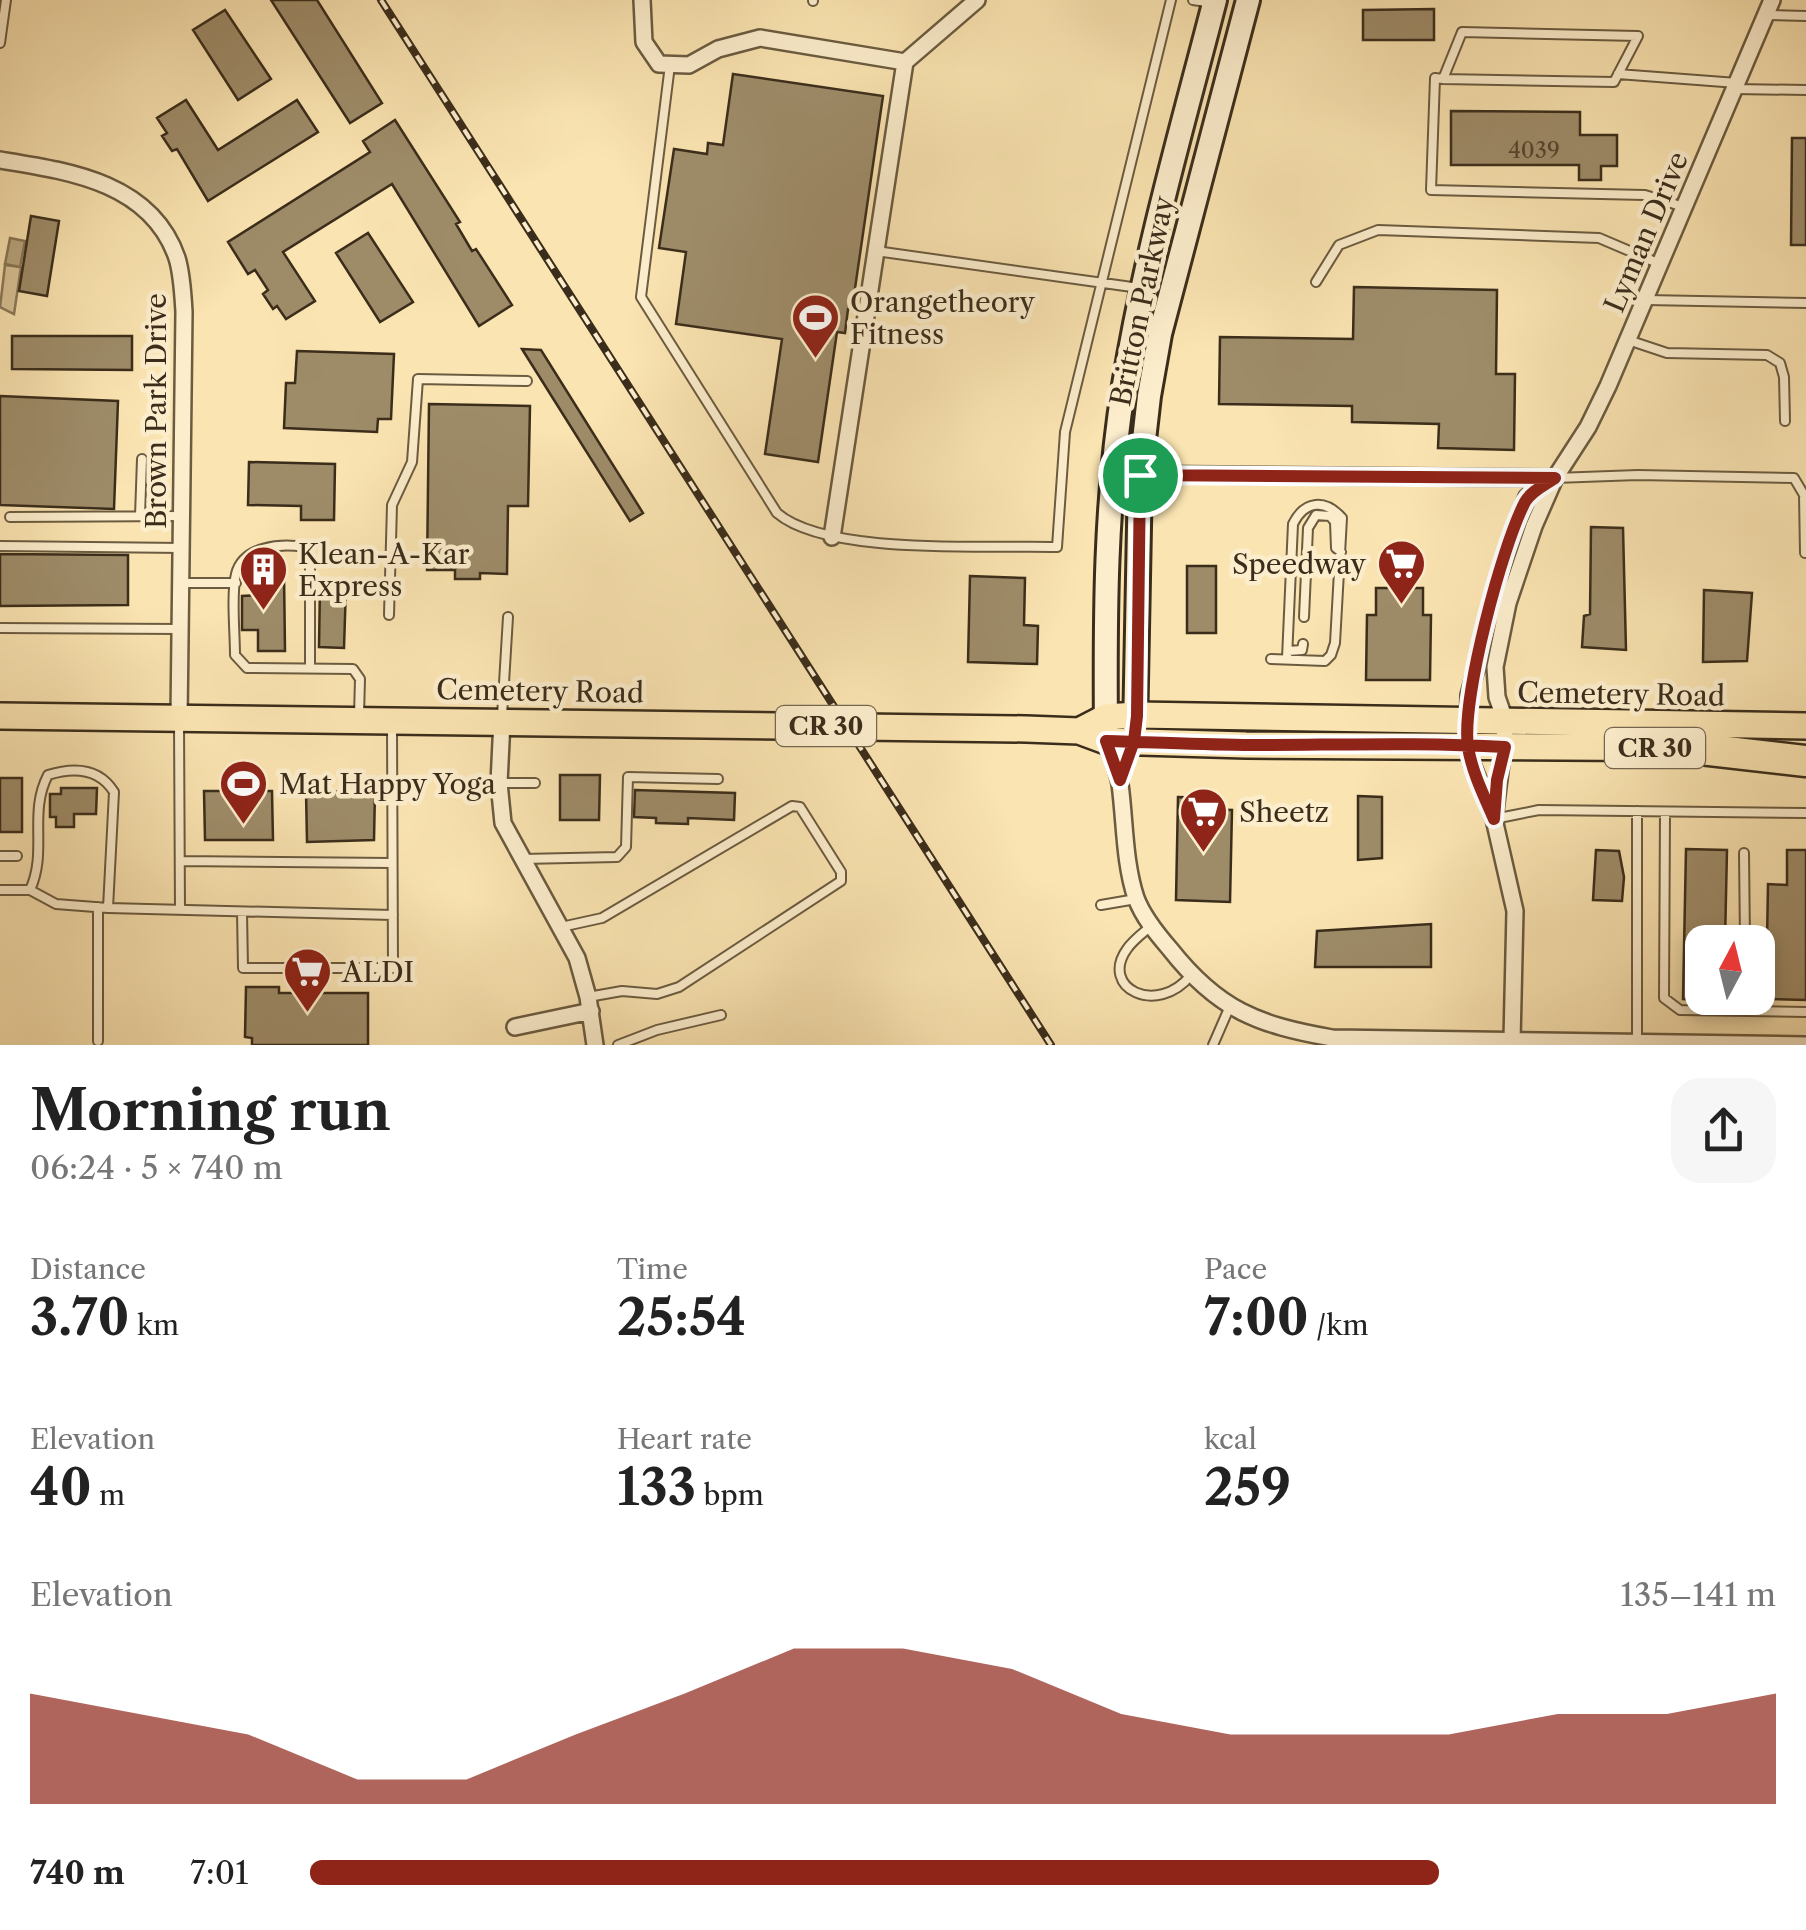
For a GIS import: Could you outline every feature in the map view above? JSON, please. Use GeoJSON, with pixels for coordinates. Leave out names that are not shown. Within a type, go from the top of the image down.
{"type":"FeatureCollection","features":[{"type":"Feature","properties":{"kind":"highway"},"geometry":{"type":"LineString","coordinates":[[1692,748],[1806,761]]}},
{"type":"Feature","properties":{"kind":"main road","name":"Britton Parkway"},"geometry":{"type":"LineString","coordinates":[[1136,728],[1140,475],[1160,334],[1248,0]]}},
{"type":"Feature","properties":{"kind":"main road","name":"Britton Parkway"},"geometry":{"type":"LineString","coordinates":[[1106,729],[1112,474],[1124,387],[1142,288],[1207,1]]}},
{"type":"Feature","properties":{"kind":"main road","name":"Cemetery Road"},"geometry":{"type":"LineString","coordinates":[[0,716],[1467,733],[1692,748],[1806,748]]}},
{"type":"Feature","properties":{"kind":"main road","name":"Cemetery Road"},"geometry":{"type":"LineString","coordinates":[[1506,735],[1806,726]]}},
{"type":"Feature","properties":{"kind":"street"},"geometry":{"type":"LineString","coordinates":[[642,0],[644,42],[659,64],[688,65],[718,49],[760,38],[905,62]]}},
{"type":"Feature","properties":{"kind":"street"},"geometry":{"type":"LineString","coordinates":[[832,536],[905,62],[977,0]]}},
{"type":"Feature","properties":{"kind":"street","name":"Lyman Drive"},"geometry":{"type":"LineString","coordinates":[[1494,819],[1506,735],[1495,667],[1520,563],[1555,478],[1588,427],[1628,340],[1769,8]]}},
{"type":"Feature","properties":{"kind":"street","name":"Brown Park Drive"},"geometry":{"type":"LineString","coordinates":[[0,160],[53,168],[112,185],[152,215],[177,258],[184,308],[179,718]]}},
{"type":"Feature","properties":{"kind":"street"},"geometry":{"type":"LineString","coordinates":[[1112,474],[1555,478]]}},
{"type":"Feature","properties":{"kind":"street","name":"Lyman Drive"},"geometry":{"type":"LineString","coordinates":[[1512,1040],[1515,911],[1494,819],[1478,781],[1467,733],[1469,695],[1511,538],[1527,497],[1555,478]]}},
{"type":"Feature","properties":{"kind":"street"},"geometry":{"type":"LineString","coordinates":[[502,721],[498,782],[503,823],[577,958],[596,1045]]}},
{"type":"Feature","properties":{"kind":"street"},"geometry":{"type":"LineString","coordinates":[[1120,780],[1136,728]]}},
{"type":"Feature","properties":{"kind":"street"},"geometry":{"type":"LineString","coordinates":[[1106,729],[1120,780],[1124,836],[1136,898],[1151,926],[1191,975],[1230,1006],[1291,1038],[1332,1042],[1806,1044]]}},
{"type":"Feature","properties":{"kind":"street"},"geometry":{"type":"LineString","coordinates":[[515,1026],[590,1004]]}},
{"type":"Feature","properties":{"kind":"lane"},"geometry":{"type":"LineString","coordinates":[[0,44],[6,0]]}},
{"type":"Feature","properties":{"kind":"lane"},"geometry":{"type":"LineString","coordinates":[[670,65],[641,297],[777,513],[789,524],[807,531],[866,543],[1057,547],[1065,432],[1170,0]]}},
{"type":"Feature","properties":{"kind":"lane"},"geometry":{"type":"LineString","coordinates":[[1769,8],[1804,14]]}},
{"type":"Feature","properties":{"kind":"lane"},"geometry":{"type":"LineString","coordinates":[[1443,78],[1462,32],[1638,36],[1614,82],[1434,78],[1431,190],[1645,194],[1684,207]]}},
{"type":"Feature","properties":{"kind":"lane"},"geometry":{"type":"LineString","coordinates":[[1618,74],[1806,90]]}},
{"type":"Feature","properties":{"kind":"lane"},"geometry":{"type":"LineString","coordinates":[[1316,282],[1340,245],[1378,230],[1599,238],[1660,264]]}},
{"type":"Feature","properties":{"kind":"lane"},"geometry":{"type":"LineString","coordinates":[[876,251],[1142,288]]}},
{"type":"Feature","properties":{"kind":"lane"},"geometry":{"type":"LineString","coordinates":[[1644,300],[1806,303]]}},
{"type":"Feature","properties":{"kind":"lane"},"geometry":{"type":"LineString","coordinates":[[1628,340],[1667,352],[1767,355],[1780,362],[1785,421]]}},
{"type":"Feature","properties":{"kind":"lane"},"geometry":{"type":"LineString","coordinates":[[389,614],[392,505],[412,462],[418,379],[527,380]]}},
{"type":"Feature","properties":{"kind":"lane"},"geometry":{"type":"LineString","coordinates":[[140,516],[142,459]]}},
{"type":"Feature","properties":{"kind":"lane"},"geometry":{"type":"LineString","coordinates":[[1317,476],[1318,503]]}},
{"type":"Feature","properties":{"kind":"lane"},"geometry":{"type":"LineString","coordinates":[[1555,478],[1794,478],[1804,496],[1804,553]]}},
{"type":"Feature","properties":{"kind":"lane"},"geometry":{"type":"LineString","coordinates":[[1318,503],[1342,518],[1337,628],[1331,655],[1325,660],[1288,654],[1294,524],[1306,507],[1318,503]]}},
{"type":"Feature","properties":{"kind":"lane"},"geometry":{"type":"LineString","coordinates":[[1304,617],[1308,528],[1316,515],[1330,516],[1335,522],[1336,548],[1340,552]]}},
{"type":"Feature","properties":{"kind":"lane"},"geometry":{"type":"LineString","coordinates":[[10,517],[182,516]]}},
{"type":"Feature","properties":{"kind":"lane"},"geometry":{"type":"LineString","coordinates":[[310,668],[310,561],[304,548],[270,544],[245,560],[236,572],[235,654],[239,662],[247,668],[310,668],[353,668],[360,679],[359,720]]}},
{"type":"Feature","properties":{"kind":"lane"},"geometry":{"type":"LineString","coordinates":[[0,546],[182,548]]}},
{"type":"Feature","properties":{"kind":"lane"},"geometry":{"type":"LineString","coordinates":[[181,583],[236,583]]}},
{"type":"Feature","properties":{"kind":"lane"},"geometry":{"type":"LineString","coordinates":[[502,721],[508,617]]}},
{"type":"Feature","properties":{"kind":"lane"},"geometry":{"type":"LineString","coordinates":[[0,628],[180,628]]}},
{"type":"Feature","properties":{"kind":"lane"},"geometry":{"type":"LineString","coordinates":[[1271,659],[1302,650],[1303,644]]}},
{"type":"Feature","properties":{"kind":"lane"},"geometry":{"type":"LineString","coordinates":[[179,718],[180,910]]}},
{"type":"Feature","properties":{"kind":"lane"},"geometry":{"type":"LineString","coordinates":[[242,912],[242,968],[393,968],[392,720]]}},
{"type":"Feature","properties":{"kind":"lane"},"geometry":{"type":"LineString","coordinates":[[30,890],[38,871],[37,795],[48,775],[61,771],[95,772],[114,792],[103,908],[98,1041]]}},
{"type":"Feature","properties":{"kind":"lane"},"geometry":{"type":"LineString","coordinates":[[522,859],[617,857],[626,847],[628,777],[718,778]]}},
{"type":"Feature","properties":{"kind":"lane"},"geometry":{"type":"LineString","coordinates":[[498,782],[535,783]]}},
{"type":"Feature","properties":{"kind":"lane"},"geometry":{"type":"LineString","coordinates":[[561,927],[602,918],[792,806],[800,807],[841,872],[841,881],[679,987],[657,994],[622,992],[590,1004]]}},
{"type":"Feature","properties":{"kind":"lane"},"geometry":{"type":"LineString","coordinates":[[1494,819],[1539,810],[1806,812]]}},
{"type":"Feature","properties":{"kind":"lane"},"geometry":{"type":"LineString","coordinates":[[1628,1043],[1637,811]]}},
{"type":"Feature","properties":{"kind":"lane"},"geometry":{"type":"LineString","coordinates":[[1665,812],[1664,998],[1685,1010]]}},
{"type":"Feature","properties":{"kind":"lane"},"geometry":{"type":"LineString","coordinates":[[1744,854],[1745,925]]}},
{"type":"Feature","properties":{"kind":"lane"},"geometry":{"type":"LineString","coordinates":[[0,856],[17,856]]}},
{"type":"Feature","properties":{"kind":"lane"},"geometry":{"type":"LineString","coordinates":[[180,862],[392,863]]}},
{"type":"Feature","properties":{"kind":"lane"},"geometry":{"type":"LineString","coordinates":[[0,890],[30,890],[56,904],[103,908],[393,915]]}},
{"type":"Feature","properties":{"kind":"lane"},"geometry":{"type":"LineString","coordinates":[[1101,905],[1136,898]]}},
{"type":"Feature","properties":{"kind":"lane"},"geometry":{"type":"LineString","coordinates":[[1151,926],[1128,947],[1122,959],[1120,972],[1126,986],[1139,995],[1158,997],[1174,992],[1191,975]]}},
{"type":"Feature","properties":{"kind":"lane"},"geometry":{"type":"LineString","coordinates":[[1214,1045],[1230,1006]]}},
{"type":"Feature","properties":{"kind":"lane"},"geometry":{"type":"LineString","coordinates":[[1775,1011],[1806,1012]]}},
{"type":"Feature","properties":{"kind":"lane"},"geometry":{"type":"LineString","coordinates":[[618,1045],[657,1030],[720,1015]]}},
{"type":"Feature","properties":{"kind":"shaded area"},"geometry":{"type":"Polygon","coordinates":[[[10,238],[25,241],[20,267],[5,264],[10,238]]]}},
{"type":"Feature","properties":{"kind":"shaded area"},"geometry":{"type":"Polygon","coordinates":[[[5,265],[21,267],[14,314],[0,307],[5,265]]]}},
{"type":"Feature","properties":{"kind":"building"},"geometry":{"type":"Polygon","coordinates":[[[271,0],[317,0],[382,103],[350,123],[271,0]]]}},
{"type":"Feature","properties":{"kind":"building"},"geometry":{"type":"Polygon","coordinates":[[[1434,9],[1434,40],[1363,40],[1363,10],[1434,9]]]}},
{"type":"Feature","properties":{"kind":"building"},"geometry":{"type":"Polygon","coordinates":[[[225,10],[271,79],[238,100],[193,30],[225,10]]]}},
{"type":"Feature","properties":{"kind":"building"},"geometry":{"type":"Polygon","coordinates":[[[733,74],[883,96],[852,309],[848,309],[845,333],[837,332],[818,462],[765,454],[782,339],[676,324],[686,252],[659,248],[674,149],[707,154],[708,143],[723,145],[733,74]]]}},
{"type":"Feature","properties":{"kind":"building"},"geometry":{"type":"Polygon","coordinates":[[[186,100],[218,150],[297,100],[318,132],[208,201],[177,149],[172,151],[162,136],[167,133],[157,118],[186,100]]]}},
{"type":"Feature","properties":{"kind":"building"},"geometry":{"type":"Polygon","coordinates":[[[1451,111],[1580,112],[1580,135],[1617,135],[1617,166],[1601,166],[1601,180],[1579,180],[1579,165],[1451,165],[1451,111]]]}},
{"type":"Feature","properties":{"kind":"building"},"geometry":{"type":"Polygon","coordinates":[[[395,120],[460,222],[456,224],[472,251],[476,249],[512,305],[479,326],[392,184],[283,252],[315,301],[286,319],[263,294],[268,290],[255,270],[248,274],[228,242],[370,152],[363,141],[395,120]]]}},
{"type":"Feature","properties":{"kind":"building"},"geometry":{"type":"Polygon","coordinates":[[[1792,138],[1806,138],[1806,245],[1791,245],[1792,138]]]}},
{"type":"Feature","properties":{"kind":"building"},"geometry":{"type":"Polygon","coordinates":[[[31,216],[59,221],[47,296],[19,291],[31,216]]]}},
{"type":"Feature","properties":{"kind":"building"},"geometry":{"type":"Polygon","coordinates":[[[368,233],[413,302],[380,322],[336,253],[368,233]]]}},
{"type":"Feature","properties":{"kind":"building"},"geometry":{"type":"Polygon","coordinates":[[[1354,287],[1497,290],[1496,374],[1515,374],[1514,450],[1438,448],[1439,424],[1352,422],[1352,406],[1219,404],[1220,337],[1353,339],[1354,287]]]}},
{"type":"Feature","properties":{"kind":"building"},"geometry":{"type":"Polygon","coordinates":[[[12,336],[132,336],[132,370],[12,369],[12,336]]]}},
{"type":"Feature","properties":{"kind":"building"},"geometry":{"type":"Polygon","coordinates":[[[522,349],[541,350],[643,513],[630,521],[522,349]]]}},
{"type":"Feature","properties":{"kind":"building"},"geometry":{"type":"Polygon","coordinates":[[[297,351],[394,354],[391,419],[378,419],[377,432],[284,428],[286,383],[295,383],[297,351]]]}},
{"type":"Feature","properties":{"kind":"building"},"geometry":{"type":"Polygon","coordinates":[[[0,396],[118,401],[114,509],[0,505],[0,396]]]}},
{"type":"Feature","properties":{"kind":"building"},"geometry":{"type":"Polygon","coordinates":[[[429,404],[530,406],[528,506],[508,506],[507,574],[480,573],[480,579],[455,579],[455,570],[427,570],[429,404]]]}},
{"type":"Feature","properties":{"kind":"building"},"geometry":{"type":"Polygon","coordinates":[[[249,462],[335,464],[334,520],[301,520],[301,506],[248,505],[249,462]]]}},
{"type":"Feature","properties":{"kind":"building"},"geometry":{"type":"Polygon","coordinates":[[[1591,527],[1623,528],[1626,650],[1582,647],[1584,616],[1590,614],[1591,527]]]}},
{"type":"Feature","properties":{"kind":"building"},"geometry":{"type":"Polygon","coordinates":[[[0,554],[128,555],[128,605],[0,606],[0,554]]]}},
{"type":"Feature","properties":{"kind":"building"},"geometry":{"type":"Polygon","coordinates":[[[1187,566],[1216,566],[1216,633],[1187,633],[1187,566]]]}},
{"type":"Feature","properties":{"kind":"building","name":"Klean-A-Kar Express"},"geometry":{"type":"Polygon","coordinates":[[[258,573],[284,573],[285,651],[258,651],[258,630],[242,630],[242,596],[259,595],[258,573]]]}},
{"type":"Feature","properties":{"kind":"building"},"geometry":{"type":"Polygon","coordinates":[[[970,576],[1025,578],[1024,625],[1038,626],[1037,664],[968,662],[970,576]]]}},
{"type":"Feature","properties":{"kind":"building"},"geometry":{"type":"Polygon","coordinates":[[[320,586],[346,586],[344,648],[319,647],[320,586]]]}},
{"type":"Feature","properties":{"kind":"building"},"geometry":{"type":"Polygon","coordinates":[[[1376,588],[1423,588],[1423,615],[1431,615],[1430,680],[1366,680],[1367,615],[1376,615],[1376,588]]]}},
{"type":"Feature","properties":{"kind":"building"},"geometry":{"type":"Polygon","coordinates":[[[1704,590],[1752,593],[1747,661],[1703,662],[1704,590]]]}},
{"type":"Feature","properties":{"kind":"building"},"geometry":{"type":"Polygon","coordinates":[[[560,775],[600,775],[599,820],[560,820],[560,775]]]}},
{"type":"Feature","properties":{"kind":"building"},"geometry":{"type":"Polygon","coordinates":[[[0,778],[22,778],[22,832],[0,832],[0,778]]]}},
{"type":"Feature","properties":{"kind":"building"},"geometry":{"type":"Polygon","coordinates":[[[61,788],[97,788],[96,814],[74,814],[74,827],[56,827],[56,817],[50,817],[50,794],[61,794],[61,788]]]}},
{"type":"Feature","properties":{"kind":"building"},"geometry":{"type":"Polygon","coordinates":[[[635,790],[735,793],[734,820],[688,818],[688,824],[656,823],[656,818],[634,817],[635,790]]]}},
{"type":"Feature","properties":{"kind":"building"},"geometry":{"type":"Polygon","coordinates":[[[204,791],[272,791],[273,840],[205,840],[204,791]]]}},
{"type":"Feature","properties":{"kind":"building"},"geometry":{"type":"Polygon","coordinates":[[[375,791],[374,840],[307,842],[306,792],[375,791]]]}},
{"type":"Feature","properties":{"kind":"building"},"geometry":{"type":"Polygon","coordinates":[[[1358,796],[1382,797],[1382,858],[1358,860],[1358,796]]]}},
{"type":"Feature","properties":{"kind":"building","name":"Sheetz"},"geometry":{"type":"Polygon","coordinates":[[[1178,797],[1204,798],[1204,809],[1232,810],[1230,902],[1176,900],[1178,797]]]}},
{"type":"Feature","properties":{"kind":"building"},"geometry":{"type":"Polygon","coordinates":[[[1686,849],[1727,850],[1725,925],[1685,925],[1683,999],[1686,849]]]}},
{"type":"Feature","properties":{"kind":"building"},"geometry":{"type":"Polygon","coordinates":[[[1596,850],[1619,851],[1624,877],[1622,901],[1593,900],[1596,850]]]}},
{"type":"Feature","properties":{"kind":"building"},"geometry":{"type":"Polygon","coordinates":[[[1787,850],[1806,850],[1806,1000],[1775,999],[1775,925],[1767,925],[1768,884],[1787,885],[1787,850]]]}},
{"type":"Feature","properties":{"kind":"building"},"geometry":{"type":"Polygon","coordinates":[[[1431,924],[1431,967],[1315,967],[1317,931],[1431,924]]]}},
{"type":"Feature","properties":{"kind":"building","name":"ALDI"},"geometry":{"type":"Polygon","coordinates":[[[246,987],[279,987],[279,993],[368,993],[368,1045],[252,1045],[252,1038],[245,1037],[246,987]]]}},
{"type":"Feature","properties":{"kind":"railway"},"geometry":{"type":"LineString","coordinates":[[381,0],[1051,1045]]}},
{"type":"Feature","properties":{"kind":"place","name":"Orangetheory Fitness"},"geometry":{"type":"Point","coordinates":[815,360]}},
{"type":"Feature","properties":{"kind":"place","name":"Speedway"},"geometry":{"type":"Point","coordinates":[1401,606]}},
{"type":"Feature","properties":{"kind":"place","name":"Klean-A-Kar Express"},"geometry":{"type":"Point","coordinates":[263,612]}},
{"type":"Feature","properties":{"kind":"place","name":"Mat Happy Yoga"},"geometry":{"type":"Point","coordinates":[244,826]}},
{"type":"Feature","properties":{"kind":"place","name":"Sheetz"},"geometry":{"type":"Point","coordinates":[1204,854]}},
{"type":"Feature","properties":{"kind":"place","name":"ALDI"},"geometry":{"type":"Point","coordinates":[307,1014]}},
{"type":"Feature","properties":{"kind":"route"},"geometry":{"type":"LineString","coordinates":[[1140,475],[1137,716],[1134,741],[1120,780],[1106,741],[1134,741],[1246,745],[1468,745],[1505,747],[1494,819],[1468,745],[1469,695],[1511,538],[1527,497],[1555,478],[1140,475]]}}]}
